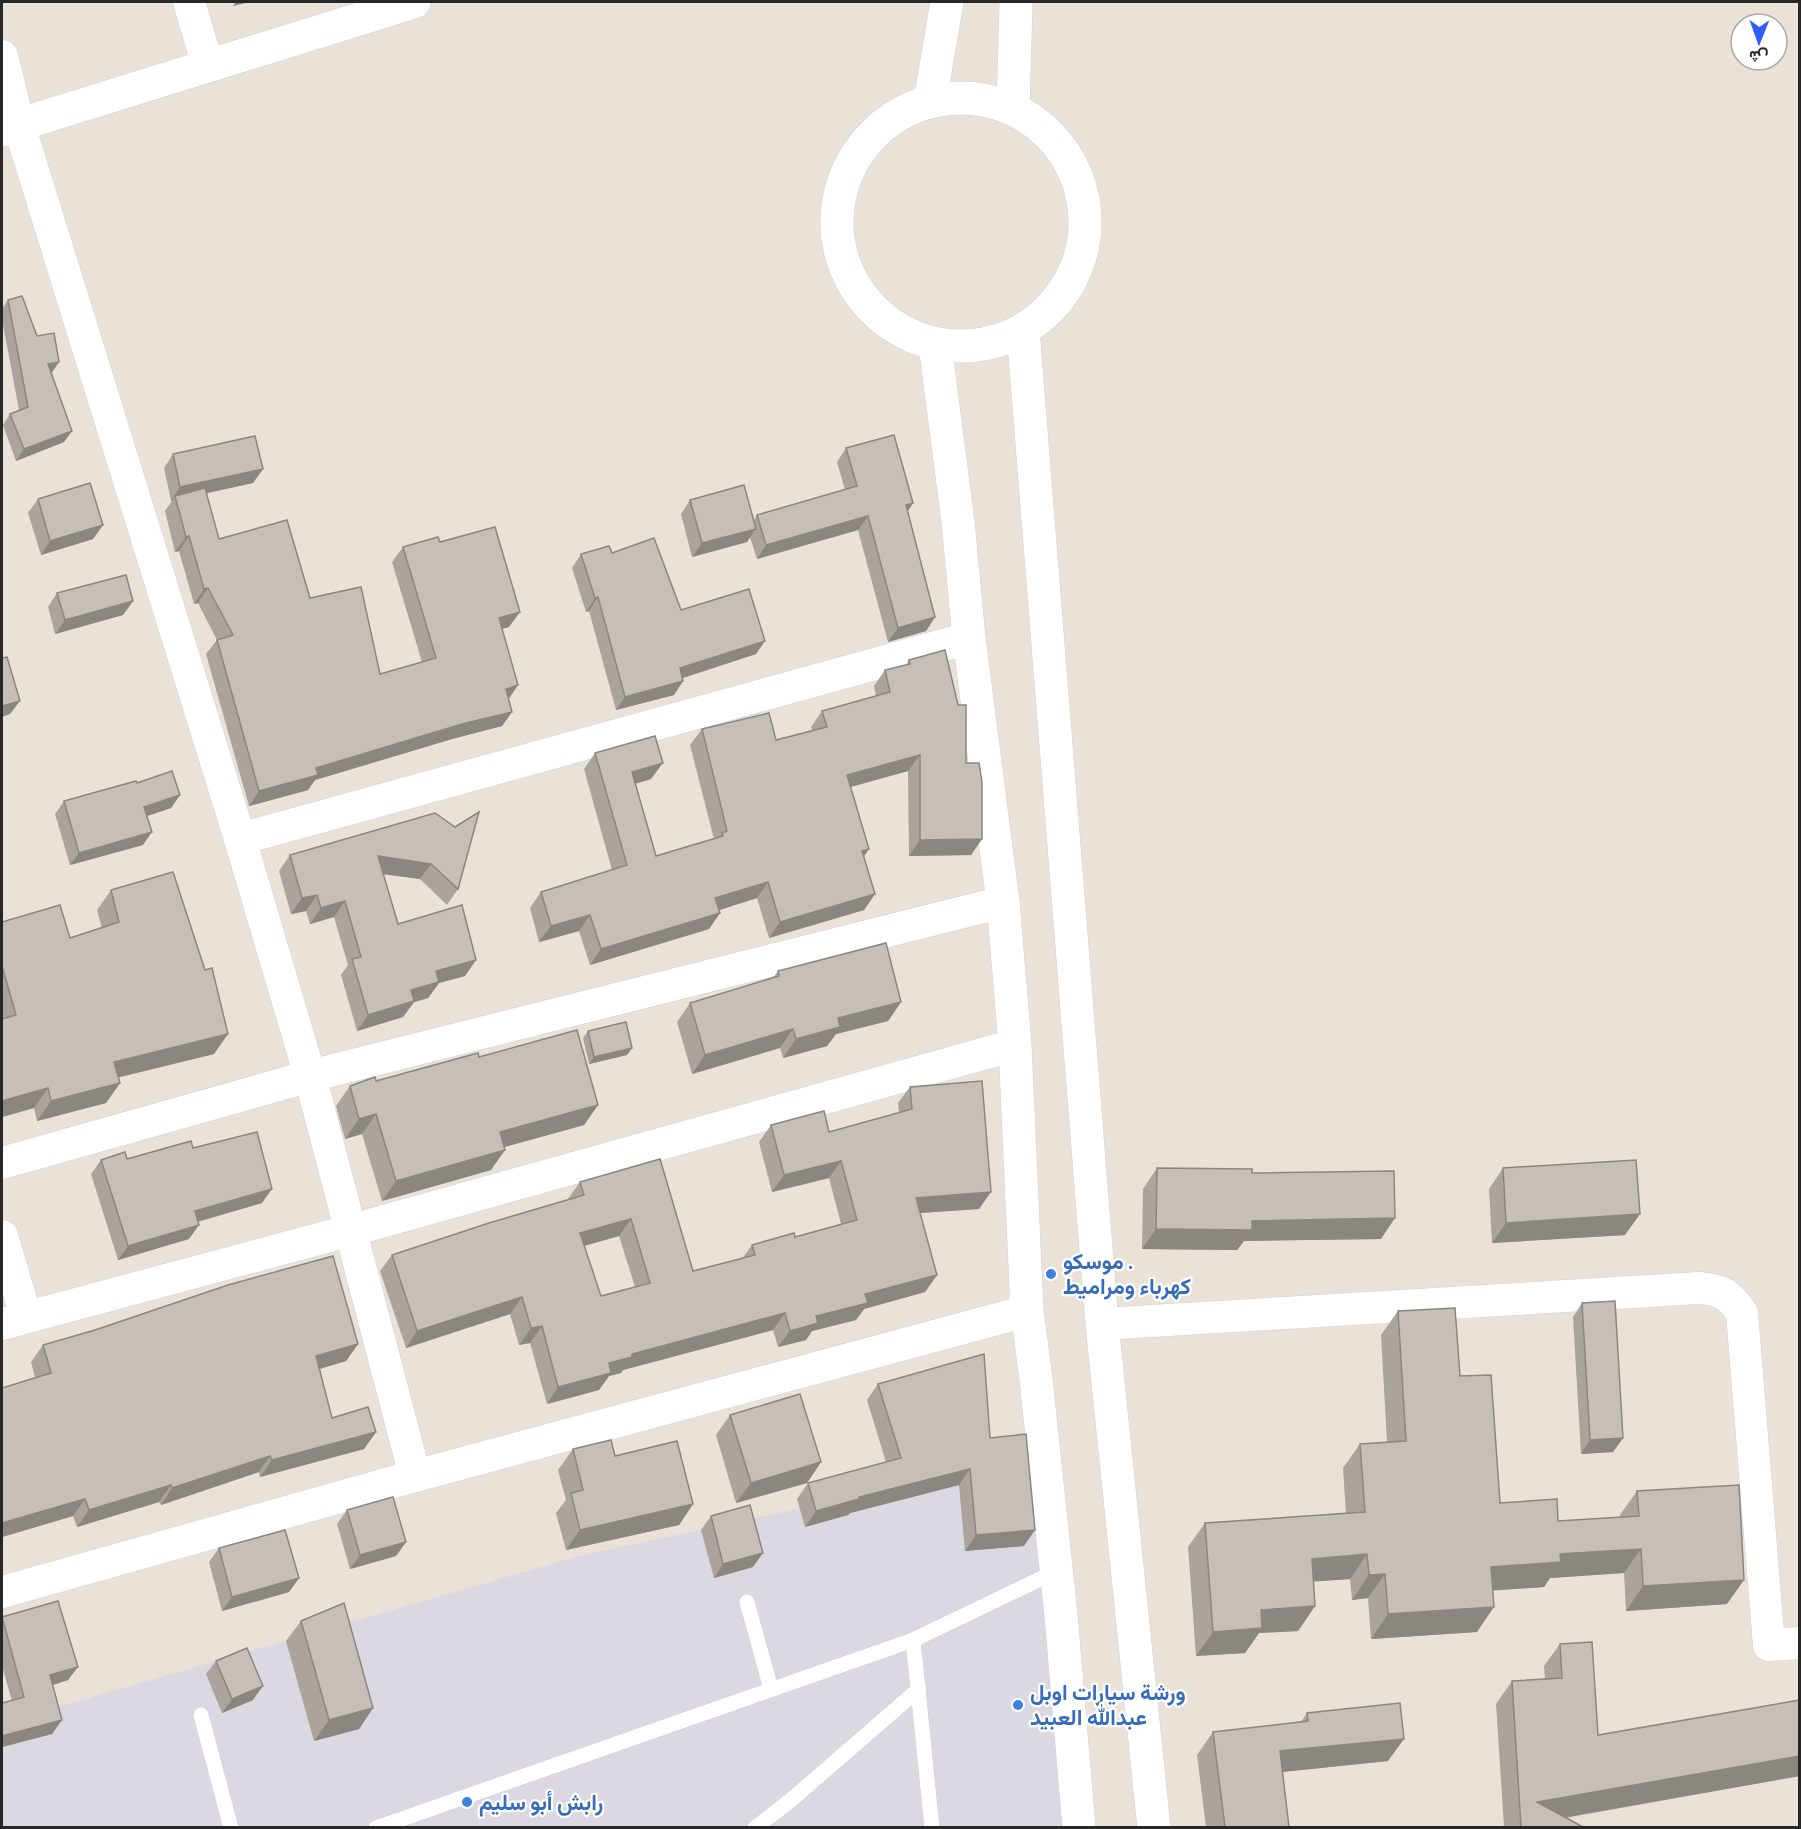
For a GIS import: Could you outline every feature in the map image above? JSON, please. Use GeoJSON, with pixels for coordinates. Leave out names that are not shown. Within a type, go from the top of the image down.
{"type":"FeatureCollection","features":[{"type":"Feature","properties":{"kind":"street"},"geometry":{"type":"LineString","coordinates":[[189,2],[207,66]]}},
{"type":"Feature","properties":{"kind":"street"},"geometry":{"type":"LineString","coordinates":[[10,128],[414,2]]}},
{"type":"Feature","properties":{"kind":"street"},"geometry":{"type":"LineString","coordinates":[[930,101],[947,2]]}},
{"type":"Feature","properties":{"kind":"street"},"geometry":{"type":"LineString","coordinates":[[1013,108],[1016,2]]}},
{"type":"Feature","properties":{"kind":"street"},"geometry":{"type":"LineString","coordinates":[[2,56],[10,128],[240,839],[310,1076],[415,1476]]}},
{"type":"Feature","properties":{"kind":"street"},"geometry":{"type":"LineString","coordinates":[[972,98],[1013,108],[1046,130],[1070,160],[1084,197],[1085,236],[1075,273],[1054,306],[1023,330],[995,342],[965,346],[934,344],[900,331],[871,308],[849,278],[838,242],[837,215],[837,206],[847,170],[867,139],[896,115],[930,101],[972,98]]}},
{"type":"Feature","properties":{"kind":"street"},"geometry":{"type":"LineString","coordinates":[[1023,330],[1102,1324],[1154,1827]]}},
{"type":"Feature","properties":{"kind":"street"},"geometry":{"type":"LineString","coordinates":[[934,344],[1003,902],[1015,1046],[1027,1311],[1057,1571],[1079,1827]]}},
{"type":"Feature","properties":{"kind":"street"},"geometry":{"type":"LineString","coordinates":[[240,839],[969,638]]}},
{"type":"Feature","properties":{"kind":"street"},"geometry":{"type":"LineString","coordinates":[[2,1163],[310,1076],[1003,902]]}},
{"type":"Feature","properties":{"kind":"street"},"geometry":{"type":"LineString","coordinates":[[2,1236],[14,1321],[1015,1046]]}},
{"type":"Feature","properties":{"kind":"street"},"geometry":{"type":"LineString","coordinates":[[1102,1324],[1699,1288],[1717,1290],[1732,1298],[1742,1313],[1744,1322],[1769,1645],[1800,1643]]}},
{"type":"Feature","properties":{"kind":"street"},"geometry":{"type":"LineString","coordinates":[[2,1592],[415,1476],[1027,1311]]}},
{"type":"Feature","properties":{"kind":"lane"},"geometry":{"type":"LineString","coordinates":[[376,1827],[913,1640],[1057,1571]]}},
{"type":"Feature","properties":{"kind":"lane"},"geometry":{"type":"LineString","coordinates":[[747,1602],[771,1689]]}},
{"type":"Feature","properties":{"kind":"lane"},"geometry":{"type":"LineString","coordinates":[[913,1640],[932,1827]]}},
{"type":"Feature","properties":{"kind":"lane"},"geometry":{"type":"LineString","coordinates":[[755,1827],[791,1800],[919,1689]]}},
{"type":"Feature","properties":{"kind":"lane"},"geometry":{"type":"LineString","coordinates":[[201,1715],[231,1827]]}},
{"type":"Feature","properties":{"kind":"shaded area"},"geometry":{"type":"Polygon","coordinates":[[[1036,1458],[1064,1827],[2,1828],[2,1723],[579,1556],[1036,1458]]]}},
{"type":"Feature","properties":{"kind":"building"},"geometry":{"type":"Polygon","coordinates":[[[22,296],[37,336],[54,333],[59,362],[48,364],[72,431],[24,449],[10,414],[28,407],[8,300],[22,296]]]}},
{"type":"Feature","properties":{"kind":"building"},"geometry":{"type":"Polygon","coordinates":[[[894,435],[913,503],[906,505],[935,617],[898,628],[868,516],[766,545],[757,515],[857,486],[846,448],[894,435]]]}},
{"type":"Feature","properties":{"kind":"building"},"geometry":{"type":"Polygon","coordinates":[[[255,436],[263,469],[180,487],[173,454],[255,436]]]}},
{"type":"Feature","properties":{"kind":"building"},"geometry":{"type":"Polygon","coordinates":[[[90,483],[103,525],[50,541],[38,499],[90,483]]]}},
{"type":"Feature","properties":{"kind":"building"},"geometry":{"type":"Polygon","coordinates":[[[744,485],[756,529],[702,543],[690,500],[744,485]]]}},
{"type":"Feature","properties":{"kind":"building"},"geometry":{"type":"Polygon","coordinates":[[[205,488],[219,539],[287,520],[310,598],[361,587],[380,674],[436,658],[403,547],[438,537],[440,542],[495,527],[520,612],[499,618],[518,685],[506,689],[512,712],[462,724],[316,768],[318,775],[259,791],[217,640],[233,635],[208,588],[204,589],[175,496],[205,488]]]}},
{"type":"Feature","properties":{"kind":"building"},"geometry":{"type":"Polygon","coordinates":[[[654,538],[681,610],[749,589],[765,641],[680,668],[683,681],[625,697],[598,597],[595,598],[581,554],[609,546],[612,553],[654,538]]]}},
{"type":"Feature","properties":{"kind":"building"},"geometry":{"type":"Polygon","coordinates":[[[126,575],[133,601],[65,620],[57,593],[126,575]]]}},
{"type":"Feature","properties":{"kind":"building"},"geometry":{"type":"Polygon","coordinates":[[[945,650],[958,705],[966,705],[966,763],[979,763],[982,782],[982,839],[920,840],[920,755],[847,775],[869,849],[862,851],[875,894],[780,922],[768,882],[715,898],[720,913],[601,949],[590,915],[551,926],[541,892],[627,865],[595,753],[655,736],[663,763],[632,772],[656,856],[723,836],[722,833],[727,831],[702,729],[769,713],[776,740],[827,727],[822,711],[890,692],[885,670],[910,664],[909,660],[945,650]]]}},
{"type":"Feature","properties":{"kind":"building"},"geometry":{"type":"Polygon","coordinates":[[[7,657],[20,701],[2,706],[2,658],[7,657]]]}},
{"type":"Feature","properties":{"kind":"building"},"geometry":{"type":"Polygon","coordinates":[[[172,771],[180,795],[144,807],[152,832],[79,853],[64,801],[136,781],[137,783],[172,771]]]}},
{"type":"Feature","properties":{"kind":"building"},"geometry":{"type":"Polygon","coordinates":[[[479,812],[458,889],[431,864],[378,856],[398,924],[462,905],[476,960],[436,971],[439,982],[411,990],[414,1001],[368,1015],[352,959],[361,957],[345,901],[321,908],[317,895],[302,898],[290,855],[435,813],[455,827],[479,812]]]}},
{"type":"Feature","properties":{"kind":"building"},"geometry":{"type":"Polygon","coordinates":[[[173,872],[205,970],[212,968],[228,1034],[114,1062],[120,1083],[51,1101],[48,1088],[2,1101],[2,1019],[16,1015],[2,966],[2,922],[60,905],[70,938],[119,922],[111,890],[173,872]]]}},
{"type":"Feature","properties":{"kind":"building"},"geometry":{"type":"Polygon","coordinates":[[[886,943],[901,1002],[838,1018],[840,1027],[796,1039],[793,1029],[705,1055],[690,1003],[779,976],[778,971],[886,943]]]}},
{"type":"Feature","properties":{"kind":"building"},"geometry":{"type":"Polygon","coordinates":[[[626,1022],[632,1048],[594,1057],[588,1031],[626,1022]]]}},
{"type":"Feature","properties":{"kind":"building"},"geometry":{"type":"Polygon","coordinates":[[[577,1030],[598,1105],[500,1132],[505,1150],[396,1181],[376,1114],[359,1119],[350,1086],[375,1077],[376,1081],[478,1053],[479,1057],[577,1030]]]}},
{"type":"Feature","properties":{"kind":"building"},"geometry":{"type":"Polygon","coordinates":[[[982,1081],[991,1192],[916,1198],[937,1275],[865,1294],[868,1303],[816,1316],[818,1323],[790,1331],[785,1313],[632,1354],[632,1357],[609,1363],[611,1373],[558,1387],[542,1326],[531,1328],[522,1297],[417,1331],[392,1255],[584,1195],[580,1182],[660,1159],[693,1271],[755,1255],[752,1245],[794,1233],[795,1237],[857,1220],[841,1161],[784,1175],[771,1125],[824,1111],[829,1132],[912,1109],[910,1087],[982,1081]],[[631,1219],[580,1233],[601,1296],[650,1283],[631,1219]]]}},
{"type":"Feature","properties":{"kind":"building"},"geometry":{"type":"Polygon","coordinates":[[[257,1132],[272,1189],[195,1211],[199,1225],[128,1246],[101,1160],[125,1152],[127,1159],[191,1141],[193,1148],[257,1132]]]}},
{"type":"Feature","properties":{"kind":"building"},"geometry":{"type":"Polygon","coordinates":[[[1636,1160],[1640,1214],[1506,1223],[1503,1168],[1636,1160]]]}},
{"type":"Feature","properties":{"kind":"building"},"geometry":{"type":"Polygon","coordinates":[[[1157,1168],[1252,1169],[1252,1173],[1394,1171],[1395,1218],[1252,1221],[1252,1230],[1156,1229],[1157,1168]]]}},
{"type":"Feature","properties":{"kind":"building"},"geometry":{"type":"Polygon","coordinates":[[[333,1256],[358,1344],[316,1356],[332,1418],[368,1407],[376,1432],[272,1460],[270,1456],[172,1488],[171,1485],[89,1510],[85,1499],[2,1523],[2,1388],[51,1373],[43,1345],[228,1285],[333,1256]]]}},
{"type":"Feature","properties":{"kind":"building"},"geometry":{"type":"Polygon","coordinates":[[[1615,1301],[1623,1438],[1590,1440],[1582,1303],[1615,1301]]]}},
{"type":"Feature","properties":{"kind":"building"},"geometry":{"type":"Polygon","coordinates":[[[1455,1308],[1460,1376],[1491,1375],[1500,1503],[1557,1499],[1558,1521],[1639,1516],[1637,1491],[1739,1485],[1744,1580],[1643,1586],[1641,1549],[1560,1554],[1561,1562],[1491,1567],[1494,1607],[1388,1614],[1385,1574],[1369,1575],[1367,1554],[1312,1559],[1315,1606],[1261,1610],[1262,1628],[1213,1632],[1205,1523],[1365,1512],[1360,1444],[1406,1441],[1398,1311],[1455,1308]]]}},
{"type":"Feature","properties":{"kind":"building"},"geometry":{"type":"Polygon","coordinates":[[[984,1354],[990,1438],[1026,1434],[1035,1530],[976,1535],[970,1469],[859,1497],[859,1499],[816,1511],[808,1483],[901,1458],[878,1384],[984,1354]]]}},
{"type":"Feature","properties":{"kind":"building"},"geometry":{"type":"Polygon","coordinates":[[[800,1394],[821,1462],[751,1483],[730,1415],[800,1394]]]}},
{"type":"Feature","properties":{"kind":"building"},"geometry":{"type":"Polygon","coordinates":[[[611,1440],[615,1456],[677,1441],[693,1504],[580,1530],[571,1493],[583,1490],[573,1449],[611,1440]]]}},
{"type":"Feature","properties":{"kind":"building"},"geometry":{"type":"Polygon","coordinates":[[[393,1497],[406,1542],[360,1555],[347,1510],[393,1497]]]}},
{"type":"Feature","properties":{"kind":"building"},"geometry":{"type":"Polygon","coordinates":[[[750,1505],[763,1553],[723,1564],[711,1516],[750,1505]]]}},
{"type":"Feature","properties":{"kind":"building"},"geometry":{"type":"Polygon","coordinates":[[[285,1530],[299,1578],[232,1597],[219,1548],[285,1530]]]}},
{"type":"Feature","properties":{"kind":"building"},"geometry":{"type":"Polygon","coordinates":[[[58,1601],[78,1667],[50,1675],[62,1720],[2,1736],[2,1703],[24,1697],[2,1617],[58,1601]]]}},
{"type":"Feature","properties":{"kind":"building"},"geometry":{"type":"Polygon","coordinates":[[[344,1603],[373,1708],[329,1720],[301,1621],[344,1603]]]}},
{"type":"Feature","properties":{"kind":"building"},"geometry":{"type":"Polygon","coordinates":[[[1592,1642],[1598,1735],[1800,1700],[1800,1756],[1537,1802],[1583,1827],[1521,1827],[1512,1681],[1562,1678],[1560,1644],[1592,1642]]]}},
{"type":"Feature","properties":{"kind":"building"},"geometry":{"type":"Polygon","coordinates":[[[247,1648],[263,1686],[232,1699],[216,1661],[247,1648]]]}},
{"type":"Feature","properties":{"kind":"building"},"geometry":{"type":"Polygon","coordinates":[[[1400,1703],[1404,1739],[1280,1751],[1289,1827],[1225,1827],[1213,1732],[1308,1721],[1307,1713],[1400,1703]]]}},
{"type":"Feature","properties":{"kind":"place","name":"موسكو . كهرباء ومراميط"},"geometry":{"type":"Point","coordinates":[1051,1274]}},
{"type":"Feature","properties":{"kind":"place","name":"ورشة سيارات اوبل عبدالله العبيد"},"geometry":{"type":"Point","coordinates":[1018,1705]}},
{"type":"Feature","properties":{"kind":"place","name":"رابش أبو سليم"},"geometry":{"type":"Point","coordinates":[467,1802]}}]}
